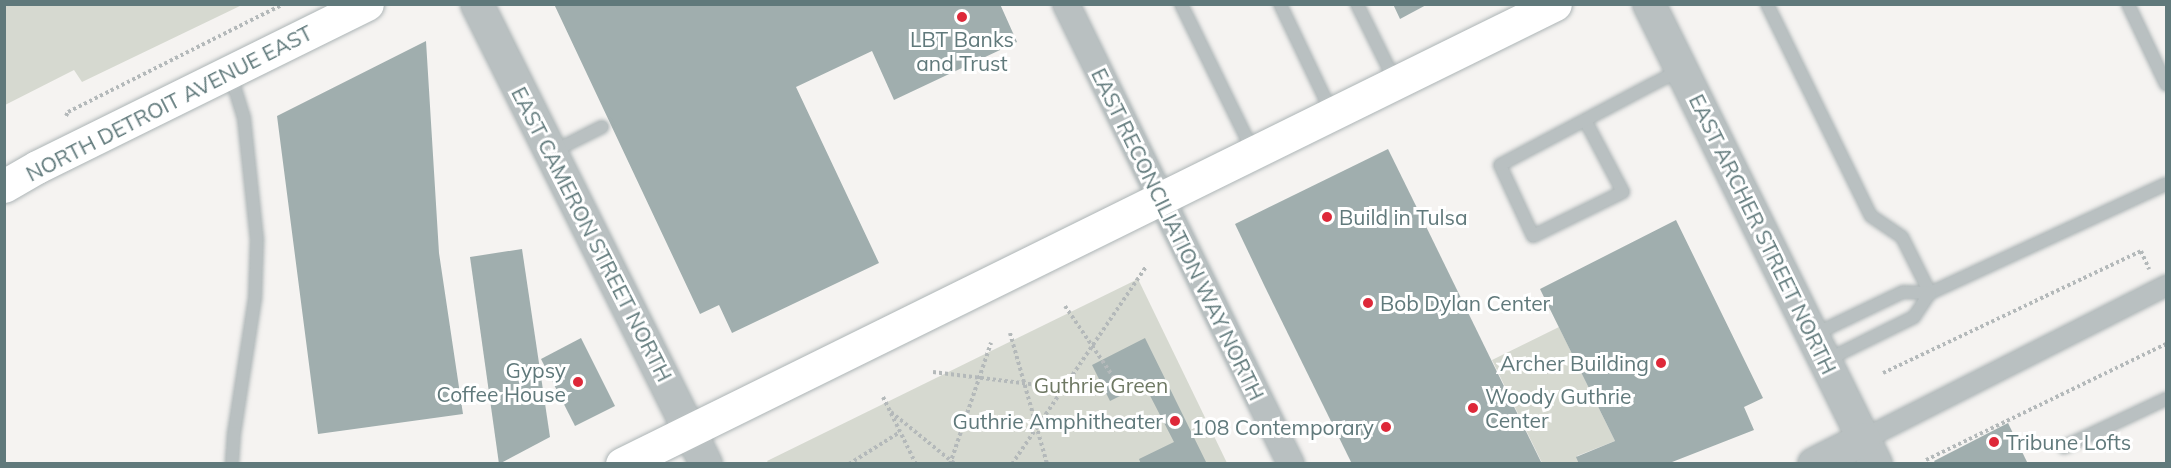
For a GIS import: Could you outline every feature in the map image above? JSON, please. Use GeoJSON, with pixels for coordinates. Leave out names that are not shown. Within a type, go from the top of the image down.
{"type":"FeatureCollection","features":[{"type":"Feature","properties":{"kind":"main road","name":"NORTH DETROIT AVENUE EAST"},"geometry":{"type":"LineString","coordinates":[[4,186],[37,167],[367,4]]}},
{"type":"Feature","properties":{"kind":"main road"},"geometry":{"type":"LineString","coordinates":[[622,464],[1555,4]]}},
{"type":"Feature","properties":{"kind":"street","name":"EAST CAMERON STREET NORTH"},"geometry":{"type":"LineString","coordinates":[[477,4],[706,464]]}},
{"type":"Feature","properties":{"kind":"street","name":"EAST RECONCILIATION WAY NORTH"},"geometry":{"type":"LineString","coordinates":[[1066,4],[1291,464]]}},
{"type":"Feature","properties":{"kind":"street","name":"EAST ARCHER STREET NORTH"},"geometry":{"type":"LineString","coordinates":[[1649,4],[1870,451]]}},
{"type":"Feature","properties":{"kind":"street"},"geometry":{"type":"LineString","coordinates":[[1814,464],[1870,451],[1922,411],[2163,288]]}},
{"type":"Feature","properties":{"kind":"lane"},"geometry":{"type":"LineString","coordinates":[[1181,4],[1253,153]]}},
{"type":"Feature","properties":{"kind":"lane"},"geometry":{"type":"LineString","coordinates":[[1280,4],[1332,114]]}},
{"type":"Feature","properties":{"kind":"lane"},"geometry":{"type":"LineString","coordinates":[[1357,4],[1396,82]]}},
{"type":"Feature","properties":{"kind":"lane"},"geometry":{"type":"LineString","coordinates":[[1767,4],[1872,216],[1902,237],[1930,294]]}},
{"type":"Feature","properties":{"kind":"lane"},"geometry":{"type":"LineString","coordinates":[[2128,4],[2166,84]]}},
{"type":"Feature","properties":{"kind":"lane"},"geometry":{"type":"LineString","coordinates":[[1586,120],[1623,192],[1533,236],[1500,165],[1681,70]]}},
{"type":"Feature","properties":{"kind":"lane"},"geometry":{"type":"LineString","coordinates":[[229,72],[244,118],[257,239],[255,298],[234,433],[232,464]]}},
{"type":"Feature","properties":{"kind":"lane"},"geometry":{"type":"LineString","coordinates":[[551,153],[602,127]]}},
{"type":"Feature","properties":{"kind":"lane"},"geometry":{"type":"LineString","coordinates":[[1819,348],[1903,292],[1930,294],[2166,184]]}},
{"type":"Feature","properties":{"kind":"lane"},"geometry":{"type":"LineString","coordinates":[[1819,348],[1914,317],[1930,294]]}},
{"type":"Feature","properties":{"kind":"lane"},"geometry":{"type":"LineString","coordinates":[[2064,447],[2166,399]]}},
{"type":"Feature","properties":{"kind":"path"},"geometry":{"type":"LineString","coordinates":[[1883,373],[2141,251],[2163,288]]}},
{"type":"Feature","properties":{"kind":"path"},"geometry":{"type":"LineString","coordinates":[[1012,464],[1036,425],[1146,267]]}},
{"type":"Feature","properties":{"kind":"path"},"geometry":{"type":"LineString","coordinates":[[1065,306],[1118,384]]}},
{"type":"Feature","properties":{"kind":"path"},"geometry":{"type":"LineString","coordinates":[[1010,333],[1047,464]]}},
{"type":"Feature","properties":{"kind":"path"},"geometry":{"type":"LineString","coordinates":[[950,461],[991,343]]}},
{"type":"Feature","properties":{"kind":"path"},"geometry":{"type":"LineString","coordinates":[[1926,460],[2166,344]]}},
{"type":"Feature","properties":{"kind":"path"},"geometry":{"type":"LineString","coordinates":[[933,372],[1086,391]]}},
{"type":"Feature","properties":{"kind":"path"},"geometry":{"type":"LineString","coordinates":[[883,397],[916,464]]}},
{"type":"Feature","properties":{"kind":"path"},"geometry":{"type":"LineString","coordinates":[[891,412],[955,464]]}},
{"type":"Feature","properties":{"kind":"path"},"geometry":{"type":"LineString","coordinates":[[849,464],[900,432]]}},
{"type":"Feature","properties":{"kind":"green space"},"geometry":{"type":"Polygon","coordinates":[[[5,4],[242,5],[82,82],[74,70],[5,105],[5,4]]]}},
{"type":"Feature","properties":{"kind":"green space","name":"Guthrie Green"},"geometry":{"type":"Polygon","coordinates":[[[1138,279],[1227,463],[769,464],[767,461],[1138,279]]]}},
{"type":"Feature","properties":{"kind":"green space"},"geometry":{"type":"Polygon","coordinates":[[[1559,327],[1615,441],[1577,456],[1579,463],[1542,463],[1492,360],[1559,327]]]}},
{"type":"Feature","properties":{"kind":"building"},"geometry":{"type":"Polygon","coordinates":[[[554,4],[1000,4],[1017,42],[894,100],[872,51],[796,87],[879,263],[732,333],[719,305],[700,314],[554,4]]]}},
{"type":"Feature","properties":{"kind":"building"},"geometry":{"type":"Polygon","coordinates":[[[1393,4],[1428,4],[1400,19],[1393,4]]]}},
{"type":"Feature","properties":{"kind":"building"},"geometry":{"type":"Polygon","coordinates":[[[426,41],[439,253],[463,414],[318,434],[277,116],[426,41]]]}},
{"type":"Feature","properties":{"kind":"building"},"geometry":{"type":"Polygon","coordinates":[[[1388,149],[1542,464],[1352,464],[1265,287],[1235,224],[1388,149]]]}},
{"type":"Feature","properties":{"kind":"building","name":"Archer Building"},"geometry":{"type":"Polygon","coordinates":[[[1676,220],[1763,398],[1744,407],[1754,430],[1667,464],[1579,464],[1576,457],[1615,441],[1540,289],[1676,220]]]}},
{"type":"Feature","properties":{"kind":"building"},"geometry":{"type":"Polygon","coordinates":[[[522,249],[550,437],[499,464],[470,257],[522,249]]]}},
{"type":"Feature","properties":{"kind":"building","name":"Gypsy Coffee House"},"geometry":{"type":"Polygon","coordinates":[[[581,338],[615,406],[575,426],[541,359],[581,338]]]}},
{"type":"Feature","properties":{"kind":"building","name":"Guthrie Amphitheater"},"geometry":{"type":"Polygon","coordinates":[[[1145,338],[1207,464],[1141,464],[1139,459],[1174,442],[1144,384],[1110,401],[1092,365],[1145,338]]]}},
{"type":"Feature","properties":{"kind":"building","name":"Tribune Lofts"},"geometry":{"type":"Polygon","coordinates":[[[2008,423],[2028,464],[1936,464],[1934,461],[2008,423]]]}},
{"type":"Feature","properties":{"kind":"place","name":"LBT Banks and Trust"},"geometry":{"type":"Point","coordinates":[962,17]}},
{"type":"Feature","properties":{"kind":"place","name":"Build in Tulsa"},"geometry":{"type":"Point","coordinates":[1327,217]}},
{"type":"Feature","properties":{"kind":"place","name":"Bob Dylan Center"},"geometry":{"type":"Point","coordinates":[1368,303]}},
{"type":"Feature","properties":{"kind":"place","name":"Archer Building"},"geometry":{"type":"Point","coordinates":[1661,363]}},
{"type":"Feature","properties":{"kind":"place","name":"Gypsy Coffee House"},"geometry":{"type":"Point","coordinates":[578,382]}},
{"type":"Feature","properties":{"kind":"place","name":"Woody Guthrie Center"},"geometry":{"type":"Point","coordinates":[1473,408]}},
{"type":"Feature","properties":{"kind":"place","name":"Guthrie Amphitheater"},"geometry":{"type":"Point","coordinates":[1175,421]}},
{"type":"Feature","properties":{"kind":"place","name":"108 Contemporary"},"geometry":{"type":"Point","coordinates":[1386,427]}},
{"type":"Feature","properties":{"kind":"place","name":"Tribune Lofts"},"geometry":{"type":"Point","coordinates":[1994,442]}}]}
